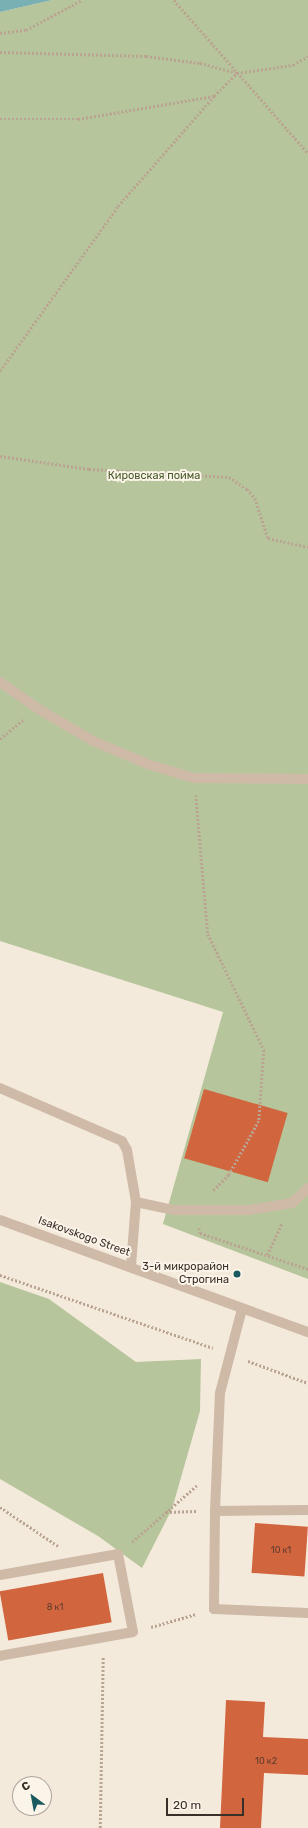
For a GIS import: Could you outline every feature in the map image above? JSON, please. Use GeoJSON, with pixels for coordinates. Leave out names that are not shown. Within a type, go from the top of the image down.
{"type":"FeatureCollection","features":[{"type":"Feature","properties":{"kind":"street"},"geometry":{"type":"LineString","coordinates":[[0,682],[37,708],[93,741],[150,765],[194,778],[308,779]]}},
{"type":"Feature","properties":{"kind":"street"},"geometry":{"type":"LineString","coordinates":[[0,1088],[122,1141],[127,1150],[136,1202],[131,1266]]}},
{"type":"Feature","properties":{"kind":"street"},"geometry":{"type":"LineString","coordinates":[[136,1202],[174,1210],[249,1210],[292,1203],[308,1188]]}},
{"type":"Feature","properties":{"kind":"street","name":"Isakovskogo Street"},"geometry":{"type":"LineString","coordinates":[[0,1220],[131,1266],[242,1309],[308,1332]]}},
{"type":"Feature","properties":{"kind":"street"},"geometry":{"type":"LineString","coordinates":[[242,1309],[220,1392],[215,1511],[214,1609],[308,1613]]}},
{"type":"Feature","properties":{"kind":"street"},"geometry":{"type":"LineString","coordinates":[[215,1511],[308,1510]]}},
{"type":"Feature","properties":{"kind":"street"},"geometry":{"type":"LineString","coordinates":[[0,1575],[118,1554],[133,1632],[0,1656]]}},
{"type":"Feature","properties":{"kind":"path"},"geometry":{"type":"LineString","coordinates":[[0,33],[26,30],[82,0]]}},
{"type":"Feature","properties":{"kind":"path"},"geometry":{"type":"LineString","coordinates":[[174,0],[308,152]]}},
{"type":"Feature","properties":{"kind":"path"},"geometry":{"type":"LineString","coordinates":[[0,52],[146,56],[200,63],[237,73],[293,65],[308,56]]}},
{"type":"Feature","properties":{"kind":"path"},"geometry":{"type":"LineString","coordinates":[[0,371],[118,206],[214,96],[237,73]]}},
{"type":"Feature","properties":{"kind":"path"},"geometry":{"type":"LineString","coordinates":[[0,118],[78,119],[214,96]]}},
{"type":"Feature","properties":{"kind":"path"},"geometry":{"type":"LineString","coordinates":[[0,456],[89,469],[229,477],[247,489],[254,498],[268,538],[308,547]]}},
{"type":"Feature","properties":{"kind":"path"},"geometry":{"type":"LineString","coordinates":[[0,739],[37,708]]}},
{"type":"Feature","properties":{"kind":"path"},"geometry":{"type":"LineString","coordinates":[[194,778],[208,934],[264,1050],[259,1121],[229,1175],[194,1210],[200,1233],[308,1269]]}},
{"type":"Feature","properties":{"kind":"path"},"geometry":{"type":"LineString","coordinates":[[267,1255],[292,1203]]}},
{"type":"Feature","properties":{"kind":"path"},"geometry":{"type":"LineString","coordinates":[[0,1275],[230,1354],[308,1383]]}},
{"type":"Feature","properties":{"kind":"path"},"geometry":{"type":"LineString","coordinates":[[118,1554],[217,1467]]}},
{"type":"Feature","properties":{"kind":"path"},"geometry":{"type":"LineString","coordinates":[[0,1507],[80,1561]]}},
{"type":"Feature","properties":{"kind":"path"},"geometry":{"type":"LineString","coordinates":[[166,1512],[215,1511]]}},
{"type":"Feature","properties":{"kind":"path"},"geometry":{"type":"LineString","coordinates":[[133,1632],[214,1609]]}},
{"type":"Feature","properties":{"kind":"path"},"geometry":{"type":"LineString","coordinates":[[100,1828],[103,1638]]}},
{"type":"Feature","properties":{"kind":"green space","name":"Кировская пойма"},"geometry":{"type":"Polygon","coordinates":[[[52,0],[308,0],[308,1279],[163,1224],[223,1012],[0,941],[0,12],[52,0]]]}},
{"type":"Feature","properties":{"kind":"green space"},"geometry":{"type":"Polygon","coordinates":[[[0,1282],[49,1299],[136,1362],[201,1359],[200,1411],[172,1509],[142,1568],[98,1536],[0,1479],[0,1282]]]}},
{"type":"Feature","properties":{"kind":"water"},"geometry":{"type":"Polygon","coordinates":[[[0,0],[52,0],[0,12],[0,0]]]}},
{"type":"Feature","properties":{"kind":"building"},"geometry":{"type":"Polygon","coordinates":[[[204,1089],[288,1113],[268,1182],[184,1158],[204,1089]]]}},
{"type":"Feature","properties":{"kind":"building"},"geometry":{"type":"Polygon","coordinates":[[[255,1523],[308,1527],[304,1577],[252,1573],[255,1523]]]}},
{"type":"Feature","properties":{"kind":"building"},"geometry":{"type":"Polygon","coordinates":[[[103,1573],[112,1622],[8,1640],[0,1591],[103,1573]]]}},
{"type":"Feature","properties":{"kind":"building"},"geometry":{"type":"Polygon","coordinates":[[[226,1700],[265,1702],[263,1737],[308,1739],[308,1775],[264,1773],[261,1828],[220,1828],[226,1700]]]}},
{"type":"Feature","properties":{"kind":"place","name":"3-й микрорайон Строгина"},"geometry":{"type":"Point","coordinates":[237,1274]}}]}
